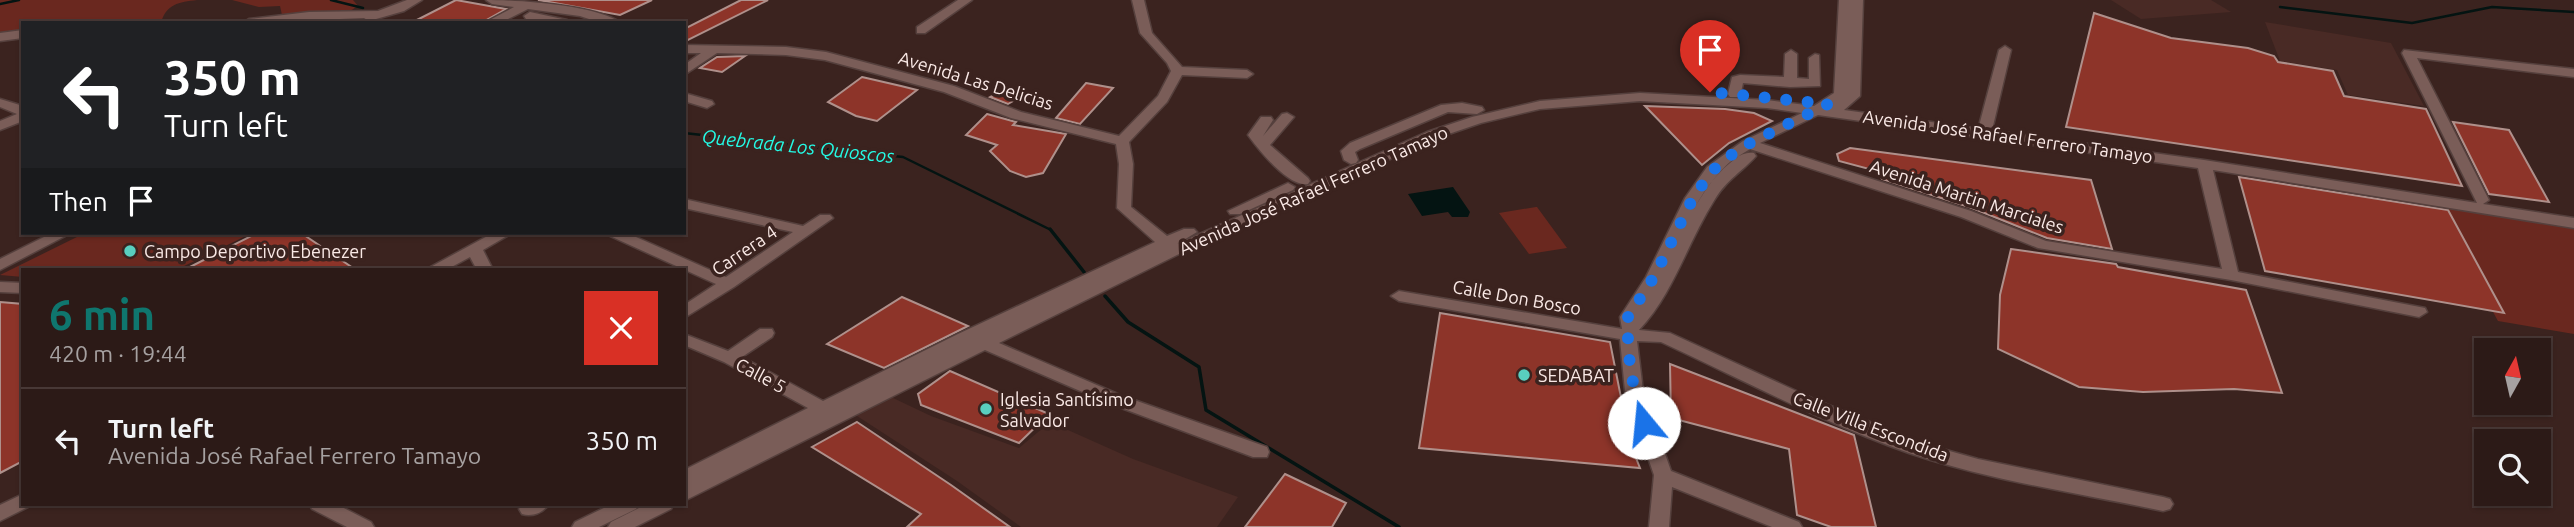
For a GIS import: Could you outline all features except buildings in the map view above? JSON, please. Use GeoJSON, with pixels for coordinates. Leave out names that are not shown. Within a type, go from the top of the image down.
{"type":"FeatureCollection","features":[{"type":"Feature","properties":{"kind":"street"},"geometry":{"type":"LineString","coordinates":[[318,21],[370,17],[416,0]]}},
{"type":"Feature","properties":{"kind":"street"},"geometry":{"type":"LineString","coordinates":[[492,0],[557,21]]}},
{"type":"Feature","properties":{"kind":"street"},"geometry":{"type":"LineString","coordinates":[[920,30],[966,0]]}},
{"type":"Feature","properties":{"kind":"street"},"geometry":{"type":"LineString","coordinates":[[1138,0],[1142,25],[1150,40],[1170,58],[1177,71]]}},
{"type":"Feature","properties":{"kind":"street"},"geometry":{"type":"LineString","coordinates":[[1830,108],[1841,94],[1844,0]]}},
{"type":"Feature","properties":{"kind":"street"},"geometry":{"type":"LineString","coordinates":[[1660,527],[1663,475],[1634,391],[1630,330],[1642,320],[1672,272],[1714,185],[1755,147],[1853,96],[1857,0]]}},
{"type":"Feature","properties":{"kind":"street"},"geometry":{"type":"LineString","coordinates":[[496,21],[543,8],[609,21]]}},
{"type":"Feature","properties":{"kind":"street"},"geometry":{"type":"LineString","coordinates":[[516,21],[526,11]]}},
{"type":"Feature","properties":{"kind":"street"},"geometry":{"type":"LineString","coordinates":[[266,21],[309,16],[378,14]]}},
{"type":"Feature","properties":{"kind":"street"},"geometry":{"type":"LineString","coordinates":[[0,37],[21,34]]}},
{"type":"Feature","properties":{"kind":"street"},"geometry":{"type":"LineString","coordinates":[[0,42],[21,39]]}},
{"type":"Feature","properties":{"kind":"street","name":"Avenida Las Delicias"},"geometry":{"type":"LineString","coordinates":[[686,49],[786,51],[826,56],[949,89],[1016,115],[1122,141]]}},
{"type":"Feature","properties":{"kind":"street"},"geometry":{"type":"LineString","coordinates":[[1986,126],[2005,50]]}},
{"type":"Feature","properties":{"kind":"street"},"geometry":{"type":"LineString","coordinates":[[686,70],[712,51]]}},
{"type":"Feature","properties":{"kind":"street"},"geometry":{"type":"LineString","coordinates":[[2482,200],[2408,53],[2574,73]]}},
{"type":"Feature","properties":{"kind":"street"},"geometry":{"type":"LineString","coordinates":[[1790,83],[1791,54]]}},
{"type":"Feature","properties":{"kind":"street"},"geometry":{"type":"LineString","coordinates":[[1735,94],[1737,80],[1740,79],[1815,83],[1815,58]]}},
{"type":"Feature","properties":{"kind":"street"},"geometry":{"type":"LineString","coordinates":[[1177,71],[1247,74]]}},
{"type":"Feature","properties":{"kind":"street"},"geometry":{"type":"LineString","coordinates":[[1170,246],[1124,208],[1122,191],[1127,152],[1122,141],[1136,130],[1168,90],[1177,71]]}},
{"type":"Feature","properties":{"kind":"street","name":"Avenida José Rafael Ferrero Tamayo"},"geometry":{"type":"LineString","coordinates":[[686,477],[984,343],[1170,246],[1351,159],[1404,136],[1478,110],[1521,101],[1641,90],[1735,94],[2574,223]]}},
{"type":"Feature","properties":{"kind":"street","name":"Avenida José Rafael Ferrero Tamayo"},"geometry":{"type":"LineString","coordinates":[[686,493],[829,412],[1140,254],[1170,246],[1456,126],[1526,108],[1588,100],[1652,97],[1830,108],[1986,126],[2574,215]]}},
{"type":"Feature","properties":{"kind":"street"},"geometry":{"type":"LineString","coordinates":[[686,98],[707,104]]}},
{"type":"Feature","properties":{"kind":"street"},"geometry":{"type":"LineString","coordinates":[[0,103],[21,110]]}},
{"type":"Feature","properties":{"kind":"street"},"geometry":{"type":"LineString","coordinates":[[0,126],[21,117]]}},
{"type":"Feature","properties":{"kind":"street"},"geometry":{"type":"LineString","coordinates":[[1263,145],[1287,117]]}},
{"type":"Feature","properties":{"kind":"street"},"geometry":{"type":"LineString","coordinates":[[1266,120],[1255,135],[1266,152],[1303,181]]}},
{"type":"Feature","properties":{"kind":"street","name":"Avenida Martin Marciales"},"geometry":{"type":"LineString","coordinates":[[1755,147],[1966,214],[2043,245],[2231,275]]}},
{"type":"Feature","properties":{"kind":"street"},"geometry":{"type":"LineString","coordinates":[[2204,164],[2231,275],[2419,312]]}},
{"type":"Feature","properties":{"kind":"street"},"geometry":{"type":"LineString","coordinates":[[686,203],[807,230]]}},
{"type":"Feature","properties":{"kind":"street","name":"Carrera 4"},"geometry":{"type":"LineString","coordinates":[[686,312],[825,218]]}},
{"type":"Feature","properties":{"kind":"street"},"geometry":{"type":"LineString","coordinates":[[1140,254],[1144,227]]}},
{"type":"Feature","properties":{"kind":"street"},"geometry":{"type":"LineString","coordinates":[[0,265],[59,235]]}},
{"type":"Feature","properties":{"kind":"street"},"geometry":{"type":"LineString","coordinates":[[437,268],[500,235]]}},
{"type":"Feature","properties":{"kind":"street"},"geometry":{"type":"LineString","coordinates":[[619,235],[728,284]]}},
{"type":"Feature","properties":{"kind":"street"},"geometry":{"type":"LineString","coordinates":[[474,248],[484,268]]}},
{"type":"Feature","properties":{"kind":"street"},"geometry":{"type":"LineString","coordinates":[[0,286],[21,288]]}},
{"type":"Feature","properties":{"kind":"street","name":"Calle Don Bosco"},"geometry":{"type":"LineString","coordinates":[[1399,296],[1630,330]]}},
{"type":"Feature","properties":{"kind":"street","name":"Calle Villa Escondida"},"geometry":{"type":"LineString","coordinates":[[1630,330],[1664,337],[1810,404],[1915,447],[1978,466],[2162,505]]}},
{"type":"Feature","properties":{"kind":"street"},"geometry":{"type":"LineString","coordinates":[[730,358],[766,333]]}},
{"type":"Feature","properties":{"kind":"street","name":"Calle 5"},"geometry":{"type":"LineString","coordinates":[[686,340],[730,358],[829,412]]}},
{"type":"Feature","properties":{"kind":"street"},"geometry":{"type":"LineString","coordinates":[[984,343],[1114,399],[1261,452]]}},
{"type":"Feature","properties":{"kind":"street"},"geometry":{"type":"LineString","coordinates":[[1663,475],[1792,527]]}},
{"type":"Feature","properties":{"kind":"street"},"geometry":{"type":"LineString","coordinates":[[0,514],[21,502]]}},
{"type":"Feature","properties":{"kind":"street"},"geometry":{"type":"LineString","coordinates":[[323,506],[364,527]]}},
{"type":"Feature","properties":{"kind":"street"},"geometry":{"type":"LineString","coordinates":[[582,527],[622,506]]}},
{"type":"Feature","properties":{"kind":"street"},"geometry":{"type":"LineString","coordinates":[[618,527],[660,506]]}},
{"type":"Feature","properties":{"kind":"shaded area"},"geometry":{"type":"Polygon","coordinates":[[[0,0],[197,0],[174,5],[162,21],[21,21],[21,30],[0,34],[0,0]]]}},
{"type":"Feature","properties":{"kind":"shaded area"},"geometry":{"type":"Polygon","coordinates":[[[232,0],[353,0],[358,6],[350,11],[282,15],[280,6],[259,7],[232,0]]]}},
{"type":"Feature","properties":{"kind":"shaded area"},"geometry":{"type":"Polygon","coordinates":[[[2111,0],[2211,0],[2231,12],[2141,19],[2111,0]]]}},
{"type":"Feature","properties":{"kind":"shaded area"},"geometry":{"type":"Polygon","coordinates":[[[2265,22],[2391,43],[2424,106],[2348,95],[2337,70],[2280,61],[2265,22]]]}},
{"type":"Feature","properties":{"kind":"shaded area"},"geometry":{"type":"Polygon","coordinates":[[[1453,187],[1470,212],[1468,217],[1452,217],[1448,212],[1422,216],[1408,194],[1453,187]]]}},
{"type":"Feature","properties":{"kind":"shaded area"},"geometry":{"type":"Polygon","coordinates":[[[2431,200],[2574,222],[2574,334],[2498,321],[2431,200]]]}},
{"type":"Feature","properties":{"kind":"shaded area"},"geometry":{"type":"Polygon","coordinates":[[[1537,207],[1567,248],[1529,254],[1499,213],[1537,207]]]}},
{"type":"Feature","properties":{"kind":"shaded area","name":"Campo Deportivo Ebenezer"},"geometry":{"type":"Polygon","coordinates":[[[81,235],[248,235],[180,268],[21,268],[21,277],[0,275],[81,235]]]}},
{"type":"Feature","properties":{"kind":"shaded area"},"geometry":{"type":"Polygon","coordinates":[[[891,397],[931,416],[1019,448],[1050,422],[1133,459],[1238,497],[1217,527],[1021,527],[957,481],[854,414],[891,397]]]}},
{"type":"Feature","properties":{"kind":"waterway","name":"Quebrada Los Quioscos"},"geometry":{"type":"LineString","coordinates":[[0,4],[19,0]]}},
{"type":"Feature","properties":{"kind":"waterway","name":"Quebrada Los Quioscos"},"geometry":{"type":"LineString","coordinates":[[331,0],[363,8]]}},
{"type":"Feature","properties":{"kind":"waterway"},"geometry":{"type":"LineString","coordinates":[[2280,7],[2412,23],[2492,7],[2574,12]]}},
{"type":"Feature","properties":{"kind":"waterway","name":"Quebrada Los Quioscos"},"geometry":{"type":"LineString","coordinates":[[686,133],[903,157],[1051,230]]}},
{"type":"Feature","properties":{"kind":"waterway","name":"Quebrada Los Quioscos"},"geometry":{"type":"LineString","coordinates":[[1051,230],[1084,272]]}},
{"type":"Feature","properties":{"kind":"waterway","name":"Quebrada Los Quioscos"},"geometry":{"type":"LineString","coordinates":[[1105,296],[1128,322],[1199,367],[1206,410],[1399,527]]}},
{"type":"Feature","properties":{"kind":"place","name":"Campo Deportivo Ebenezer"},"geometry":{"type":"Point","coordinates":[130,251]}},
{"type":"Feature","properties":{"kind":"place","name":"SEDABAT"},"geometry":{"type":"Point","coordinates":[1524,375]}},
{"type":"Feature","properties":{"kind":"place","name":"Iglesia Santísimo Salvador"},"geometry":{"type":"Point","coordinates":[986,409]}},
{"type":"Feature","properties":{"kind":"route"},"geometry":{"type":"LineString","coordinates":[[1644,423],[1634,391],[1628,341],[1632,326],[1628,317],[1654,277],[1698,188],[1724,160],[1746,145],[1828,104],[1710,92]]}}]}
